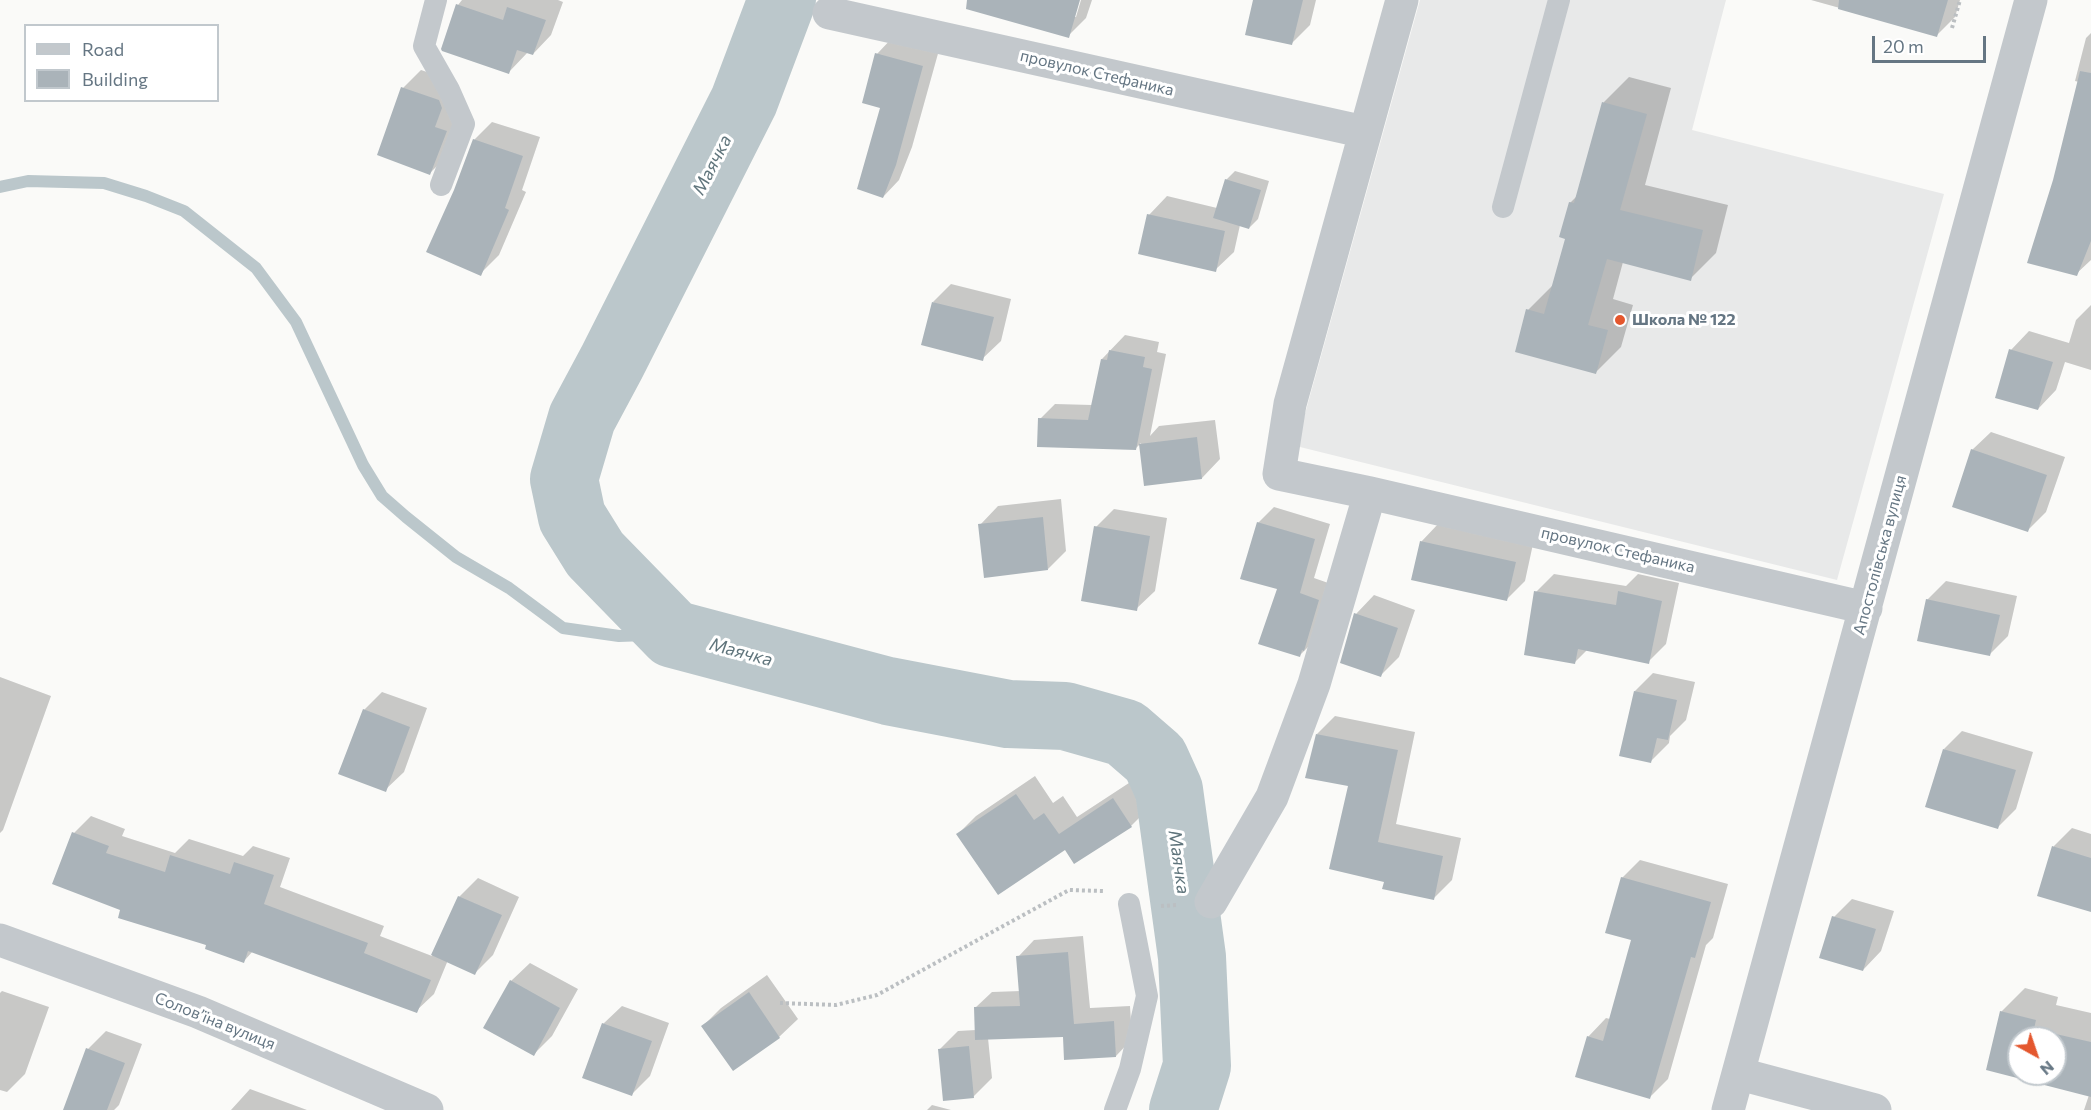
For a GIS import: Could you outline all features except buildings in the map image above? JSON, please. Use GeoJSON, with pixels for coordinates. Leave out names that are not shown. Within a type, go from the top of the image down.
{"type":"FeatureCollection","features":[{"type":"Feature","properties":{"kind":"street","name":"провулок Стефаника"},"geometry":{"type":"LineString","coordinates":[[1402,0],[1290,404],[1279,474],[1866,608]]}},
{"type":"Feature","properties":{"kind":"street","name":"Апостолівська вулиця"},"geometry":{"type":"LineString","coordinates":[[1728,1110],[1740,1074],[2031,0]]}},
{"type":"Feature","properties":{"kind":"street","name":"провулок Стефаника"},"geometry":{"type":"LineString","coordinates":[[829,13],[1365,132]]}},
{"type":"Feature","properties":{"kind":"street"},"geometry":{"type":"LineString","coordinates":[[1211,902],[1272,796],[1314,684],[1370,493]]}},
{"type":"Feature","properties":{"kind":"street","name":"Соловʼїна вулиця"},"geometry":{"type":"LineString","coordinates":[[0,940],[198,1012],[427,1110]]}},
{"type":"Feature","properties":{"kind":"street"},"geometry":{"type":"LineString","coordinates":[[1740,1074],[1875,1110]]}},
{"type":"Feature","properties":{"kind":"lane"},"geometry":{"type":"LineString","coordinates":[[436,0],[424,46],[449,90],[464,124],[441,185]]}},
{"type":"Feature","properties":{"kind":"lane"},"geometry":{"type":"LineString","coordinates":[[1503,207],[1559,0]]}},
{"type":"Feature","properties":{"kind":"lane"},"geometry":{"type":"LineString","coordinates":[[1115,1110],[1130,1069],[1147,996],[1129,904]]}},
{"type":"Feature","properties":{"kind":"path"},"geometry":{"type":"LineString","coordinates":[[1952,28],[1960,0]]}},
{"type":"Feature","properties":{"kind":"path"},"geometry":{"type":"LineString","coordinates":[[780,1003],[836,1005],[877,994],[1069,890],[1106,891],[1129,904]]}},
{"type":"Feature","properties":{"kind":"shaded area","name":"Школа № 122"},"geometry":{"type":"Polygon","coordinates":[[[1420,0],[1726,0],[1692,130],[1944,194],[1837,580],[1296,446],[1420,0]]]}},
{"type":"Feature","properties":{"kind":"waterway","name":"Маячка"},"geometry":{"type":"LineString","coordinates":[[782,0],[744,101],[582,418],[564,479],[572,517],[595,554],[673,634],[888,691],[1008,714],[1065,716],[1125,733],[1155,759],[1169,790],[1192,957],[1197,1066],[1183,1110]]}},
{"type":"Feature","properties":{"kind":"waterway"},"geometry":{"type":"LineString","coordinates":[[0,187],[28,181],[104,183],[184,211],[256,268],[296,322],[363,465],[382,496],[406,517],[456,557],[509,588],[563,628],[619,636],[673,634]]}},
{"type":"Feature","properties":{"kind":"place","name":"Школа № 122"},"geometry":{"type":"Point","coordinates":[1620,320]}}]}
